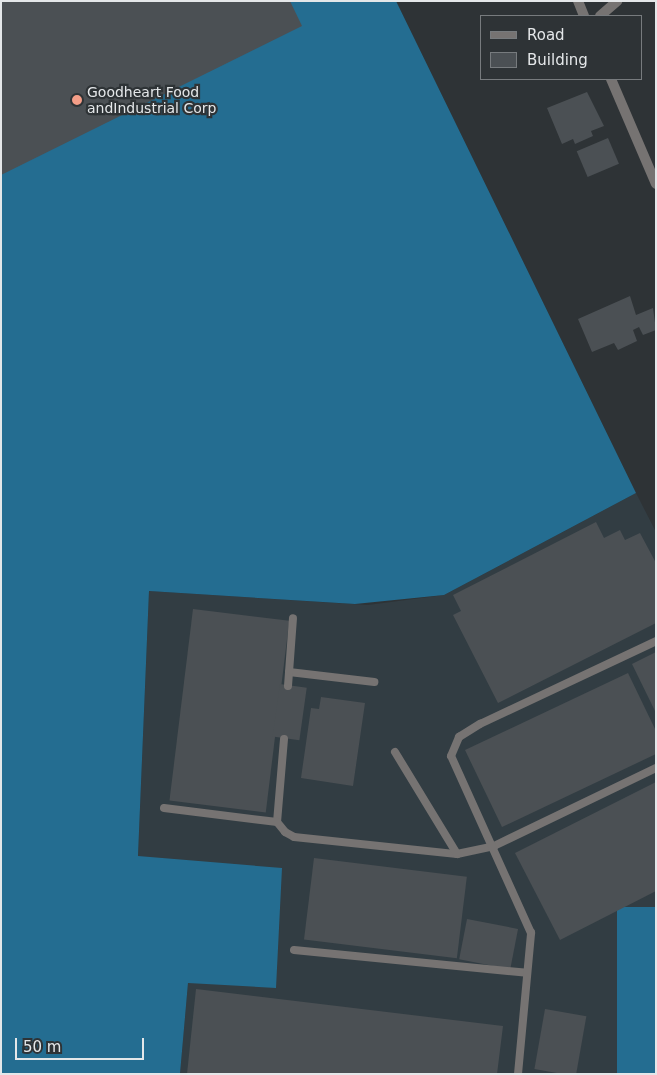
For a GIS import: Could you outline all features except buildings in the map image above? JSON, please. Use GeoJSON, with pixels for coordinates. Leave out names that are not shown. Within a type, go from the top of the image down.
{"type":"FeatureCollection","features":[{"type":"Feature","properties":{"kind":"street"},"geometry":{"type":"LineString","coordinates":[[578,1],[584,15]]}},
{"type":"Feature","properties":{"kind":"street"},"geometry":{"type":"LineString","coordinates":[[601,15],[617,1]]}},
{"type":"Feature","properties":{"kind":"street"},"geometry":{"type":"LineString","coordinates":[[611,80],[656,184]]}},
{"type":"Feature","properties":{"kind":"lane"},"geometry":{"type":"LineString","coordinates":[[288,686],[293,618]]}},
{"type":"Feature","properties":{"kind":"lane"},"geometry":{"type":"LineString","coordinates":[[518,1074],[531,933],[494,846],[451,756],[459,737],[656,640]]}},
{"type":"Feature","properties":{"kind":"lane"},"geometry":{"type":"LineString","coordinates":[[289,672],[374,682]]}},
{"type":"Feature","properties":{"kind":"lane"},"geometry":{"type":"LineString","coordinates":[[277,822],[284,739]]}},
{"type":"Feature","properties":{"kind":"lane"},"geometry":{"type":"LineString","coordinates":[[395,752],[457,854]]}},
{"type":"Feature","properties":{"kind":"lane"},"geometry":{"type":"LineString","coordinates":[[164,808],[277,822],[294,837],[457,854],[494,846],[656,768]]}},
{"type":"Feature","properties":{"kind":"lane"},"geometry":{"type":"LineString","coordinates":[[294,950],[527,973]]}},
{"type":"Feature","properties":{"kind":"shaded area"},"geometry":{"type":"Polygon","coordinates":[[[1,1],[396,1],[636,493],[444,595],[355,604],[149,591],[138,856],[282,868],[276,988],[188,983],[180,1074],[1,1074],[1,1]]]}},
{"type":"Feature","properties":{"kind":"shaded area"},"geometry":{"type":"Polygon","coordinates":[[[636,493],[656,532],[656,907],[620,924],[619,1074],[180,1074],[188,983],[138,856],[149,591],[368,605],[444,595],[636,493]]]}},
{"type":"Feature","properties":{"kind":"shaded area"},"geometry":{"type":"Polygon","coordinates":[[[617,907],[656,907],[656,1074],[617,1074],[617,907]]]}},
{"type":"Feature","properties":{"kind":"place","name":"Goodheart Food andIndustrial Corp"},"geometry":{"type":"Point","coordinates":[77,100]}}]}
